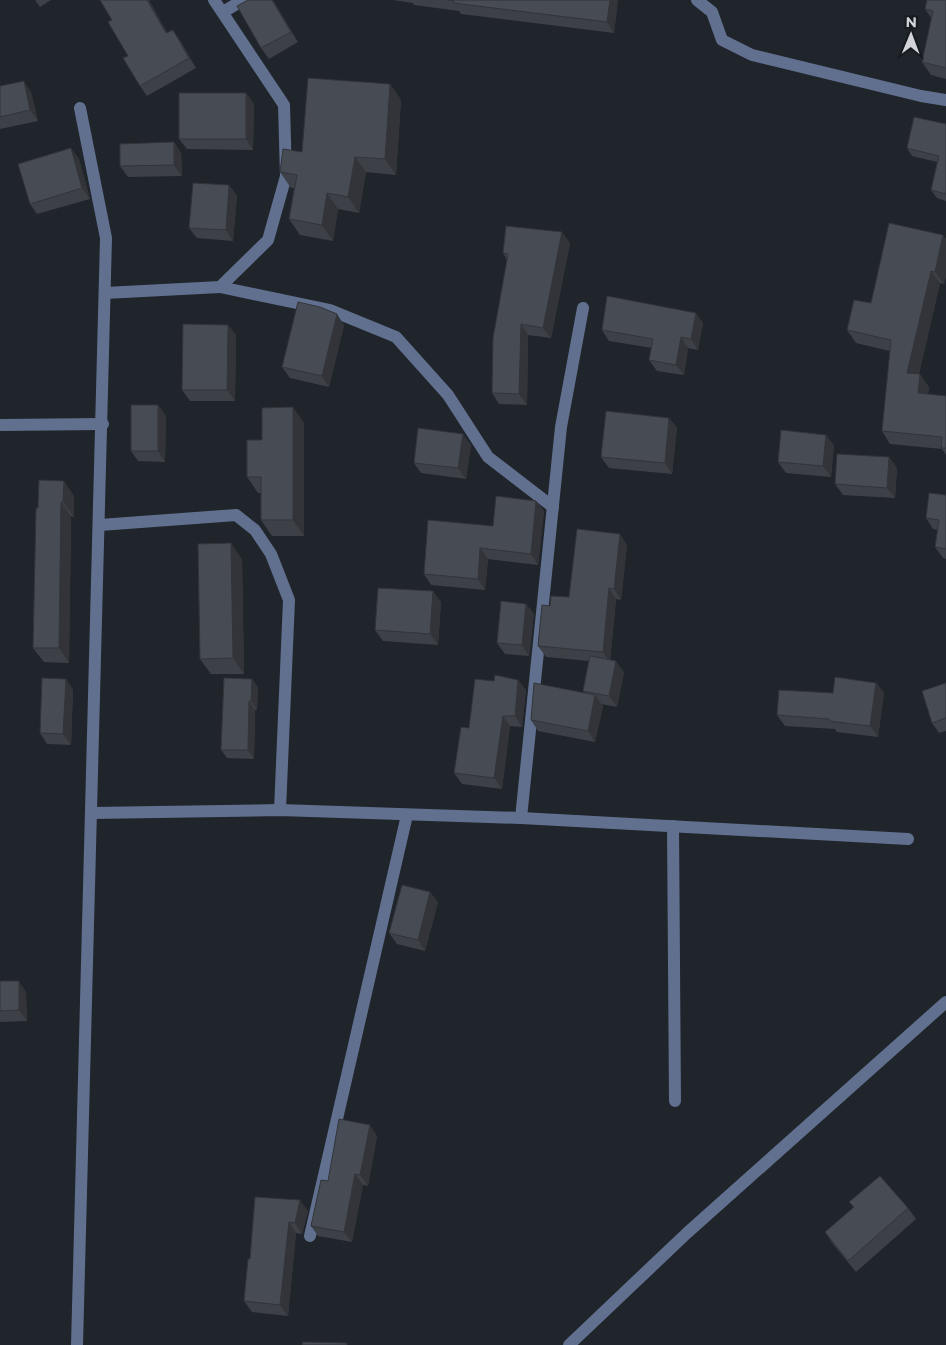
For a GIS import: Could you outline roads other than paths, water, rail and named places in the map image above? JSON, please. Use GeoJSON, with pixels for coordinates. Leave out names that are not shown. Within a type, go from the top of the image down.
{"type":"FeatureCollection","features":[{"type":"Feature","properties":{"kind":"street"},"geometry":{"type":"LineString","coordinates":[[214,0],[284,105],[286,176],[268,240],[220,287]]}},
{"type":"Feature","properties":{"kind":"street"},"geometry":{"type":"LineString","coordinates":[[222,12],[243,0]]}},
{"type":"Feature","properties":{"kind":"street"},"geometry":{"type":"LineString","coordinates":[[697,0],[712,12],[722,40],[752,54],[920,96],[946,100]]}},
{"type":"Feature","properties":{"kind":"street"},"geometry":{"type":"LineString","coordinates":[[77,1345],[103,424],[106,238],[80,108]]}},
{"type":"Feature","properties":{"kind":"street"},"geometry":{"type":"LineString","coordinates":[[105,293],[220,287],[330,310],[396,337],[448,396],[488,457],[553,507]]}},
{"type":"Feature","properties":{"kind":"street"},"geometry":{"type":"LineString","coordinates":[[521,818],[561,427],[583,308]]}},
{"type":"Feature","properties":{"kind":"street"},"geometry":{"type":"LineString","coordinates":[[0,425],[103,424]]}},
{"type":"Feature","properties":{"kind":"street"},"geometry":{"type":"LineString","coordinates":[[100,525],[236,515],[255,530],[271,554],[289,600],[280,810]]}},
{"type":"Feature","properties":{"kind":"street"},"geometry":{"type":"LineString","coordinates":[[92,813],[280,810],[521,818],[908,839]]}},
{"type":"Feature","properties":{"kind":"street"},"geometry":{"type":"LineString","coordinates":[[310,1236],[407,815]]}},
{"type":"Feature","properties":{"kind":"street"},"geometry":{"type":"LineString","coordinates":[[673,826],[675,1101]]}},
{"type":"Feature","properties":{"kind":"street"},"geometry":{"type":"LineString","coordinates":[[568,1345],[687,1233],[946,1002]]}}]}
